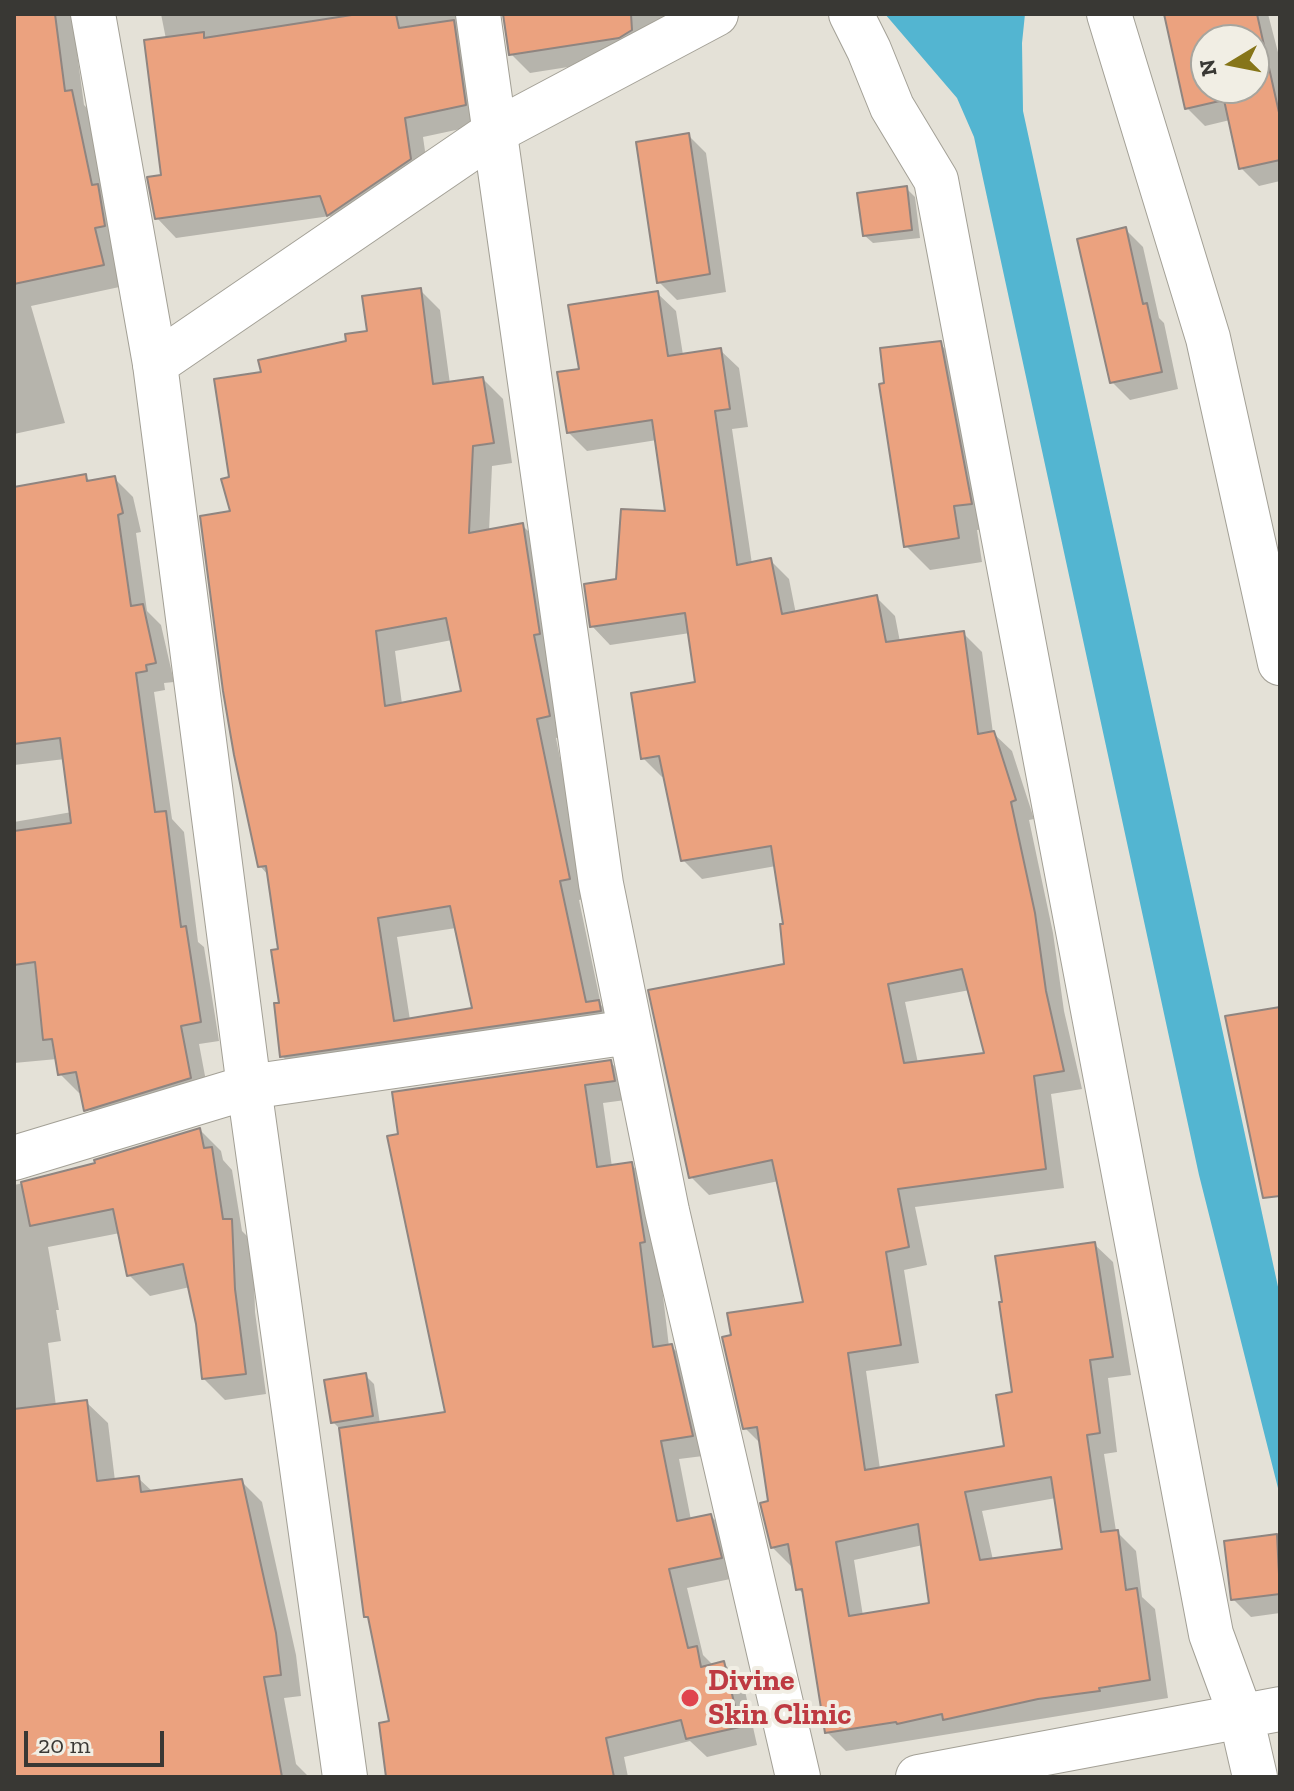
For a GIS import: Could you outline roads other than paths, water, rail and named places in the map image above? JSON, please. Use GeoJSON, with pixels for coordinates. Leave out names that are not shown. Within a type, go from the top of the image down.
{"type":"FeatureCollection","features":[{"type":"Feature","properties":{"kind":"street"},"geometry":{"type":"LineString","coordinates":[[93,14],[155,364],[249,1087],[345,1777]]}},
{"type":"Feature","properties":{"kind":"street"},"geometry":{"type":"LineString","coordinates":[[478,14],[601,884],[670,1227],[798,1777]]}},
{"type":"Feature","properties":{"kind":"street"},"geometry":{"type":"LineString","coordinates":[[155,364],[496,131],[716,14]]}},
{"type":"Feature","properties":{"kind":"street"},"geometry":{"type":"LineString","coordinates":[[851,14],[892,107],[936,180],[1211,1634],[1260,1713],[1255,1777]]}},
{"type":"Feature","properties":{"kind":"street"},"geometry":{"type":"LineString","coordinates":[[1109,14],[1208,338],[1280,663]]}},
{"type":"Feature","properties":{"kind":"street"},"geometry":{"type":"LineString","coordinates":[[14,1158],[249,1087],[630,1032]]}},
{"type":"Feature","properties":{"kind":"street"},"geometry":{"type":"LineString","coordinates":[[946,1774],[1260,1713]]}},
{"type":"Feature","properties":{"kind":"water"},"geometry":{"type":"Polygon","coordinates":[[[885,14],[1025,14],[1022,43],[1023,111],[1280,1296],[1280,1496],[1199,1175],[974,137],[957,98],[885,14]]]}},
{"type":"Feature","properties":{"kind":"place","name":"Divine Skin Clinic"},"geometry":{"type":"Point","coordinates":[690,1698]}}]}
